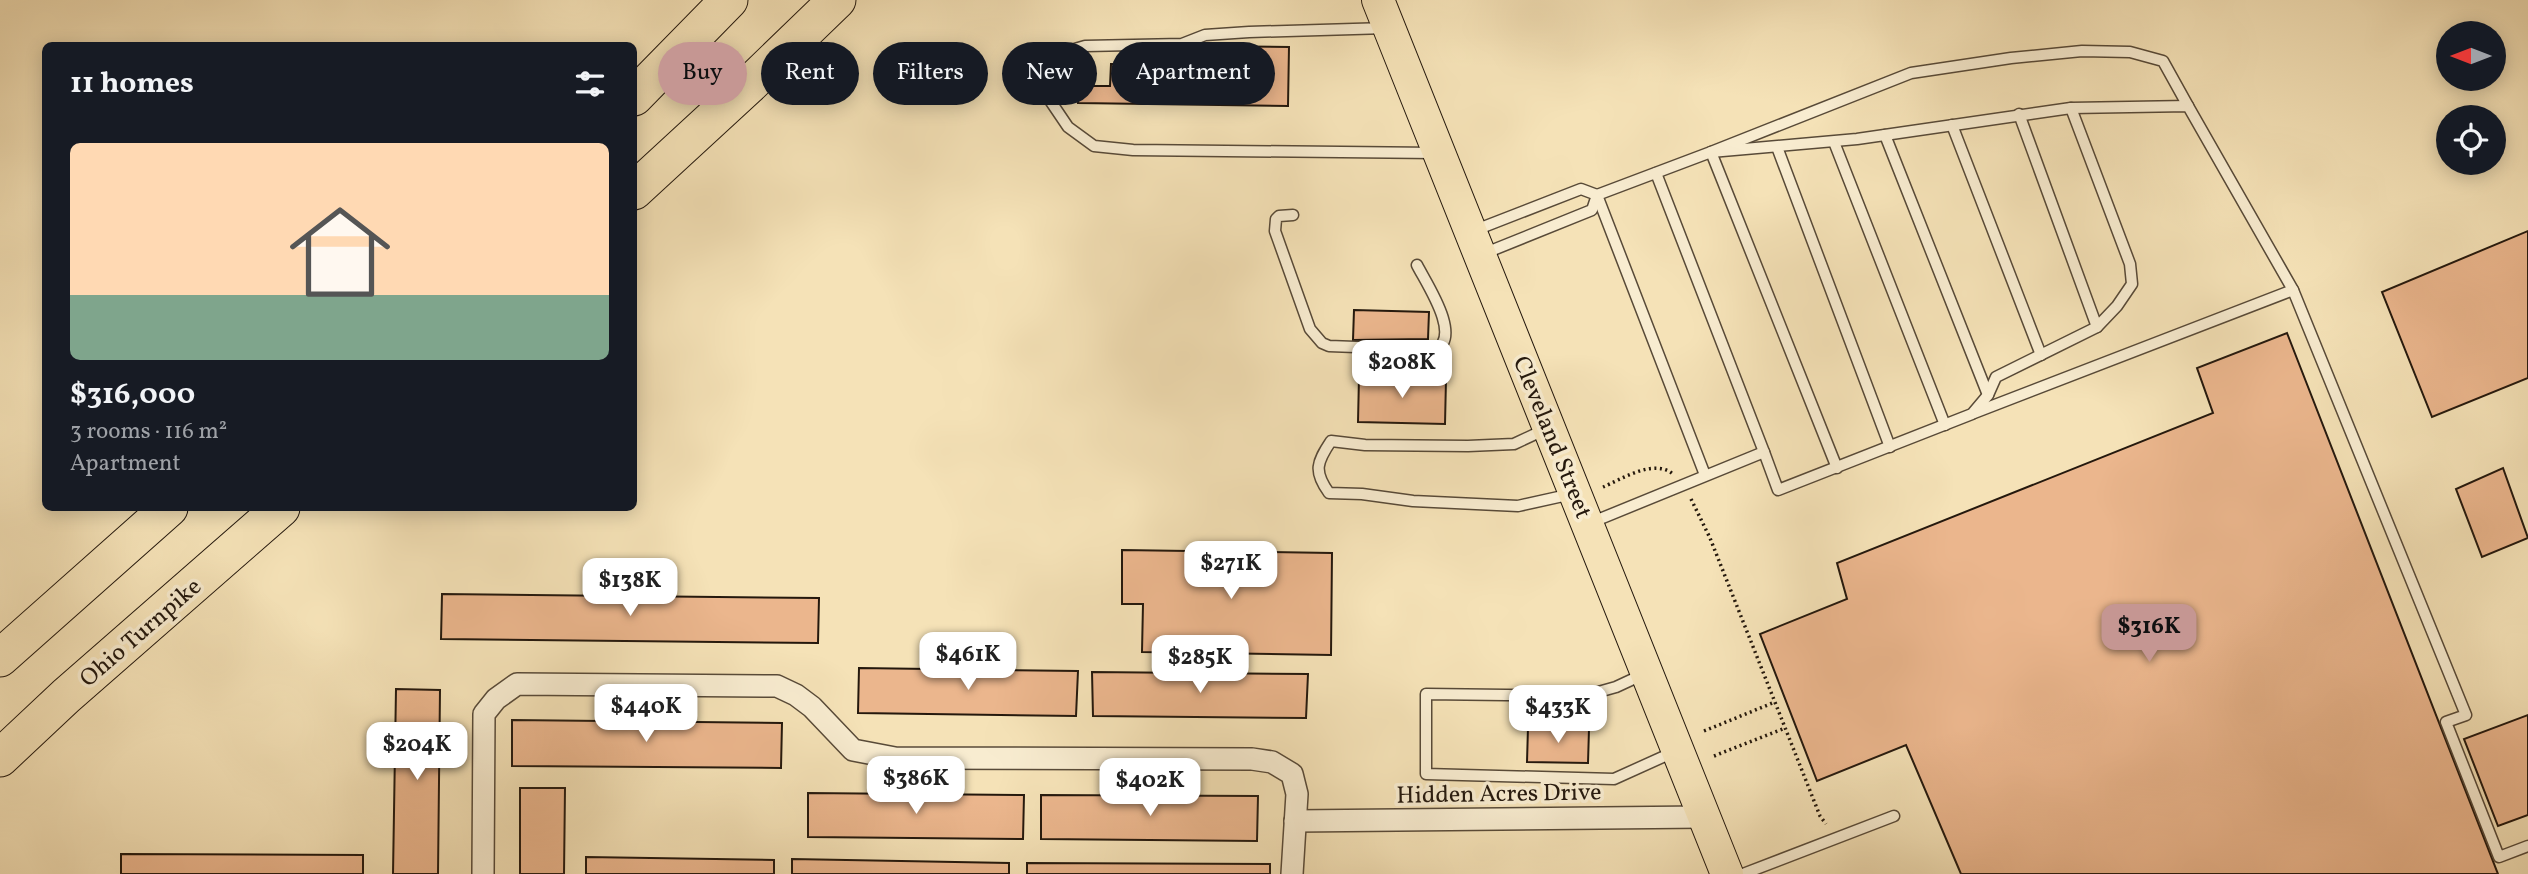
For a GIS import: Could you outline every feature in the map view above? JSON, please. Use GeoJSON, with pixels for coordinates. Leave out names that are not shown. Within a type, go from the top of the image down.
{"type":"FeatureCollection","features":[{"type":"Feature","properties":{"kind":"highway"},"geometry":{"type":"LineString","coordinates":[[642,90],[729,0]]}},
{"type":"Feature","properties":{"kind":"highway"},"geometry":{"type":"LineString","coordinates":[[637,188],[837,0]]}},
{"type":"Feature","properties":{"kind":"highway"},"geometry":{"type":"LineString","coordinates":[[0,658],[166,511]]}},
{"type":"Feature","properties":{"kind":"highway","name":"Ohio Turnpike"},"geometry":{"type":"LineString","coordinates":[[0,758],[66,696],[278,511]]}},
{"type":"Feature","properties":{"kind":"main road","name":"Cleveland Street"},"geometry":{"type":"LineString","coordinates":[[1384,14],[1549,427],[1589,490],[1588,524],[1727,874]]}},
{"type":"Feature","properties":{"kind":"street"},"geometry":{"type":"LineString","coordinates":[[483,874],[484,714],[496,699],[517,684],[776,685],[812,707],[853,750],[895,758],[1252,759],[1272,762],[1292,774],[1297,794],[1292,874]]}},
{"type":"Feature","properties":{"kind":"street","name":"Hidden Acres Drive"},"geometry":{"type":"LineString","coordinates":[[1295,821],[1704,817]]}},
{"type":"Feature","properties":{"kind":"lane"},"geometry":{"type":"LineString","coordinates":[[1384,14],[1249,32],[1205,35],[1182,44],[1085,46],[1060,53],[1045,66],[1045,93],[1068,127],[1094,146],[1133,150],[1439,153]]}},
{"type":"Feature","properties":{"kind":"lane"},"geometry":{"type":"LineString","coordinates":[[1475,243],[1581,190],[1597,195],[1911,73],[2082,51],[2130,52],[2163,61],[2293,289],[2466,715],[2445,722],[2499,857],[2528,846]]}},
{"type":"Feature","properties":{"kind":"lane"},"geometry":{"type":"LineString","coordinates":[[1711,152],[1834,142],[2071,108],[2188,106]]}},
{"type":"Feature","properties":{"kind":"lane"},"geometry":{"type":"LineString","coordinates":[[1972,414],[1987,395],[1996,377],[2097,327],[2117,306],[2132,284],[2130,264],[2071,108]]}},
{"type":"Feature","properties":{"kind":"lane"},"geometry":{"type":"LineString","coordinates":[[2019,114],[2097,327]]}},
{"type":"Feature","properties":{"kind":"lane"},"geometry":{"type":"LineString","coordinates":[[1952,125],[2041,355]]}},
{"type":"Feature","properties":{"kind":"lane"},"geometry":{"type":"LineString","coordinates":[[1885,135],[1987,395]]}},
{"type":"Feature","properties":{"kind":"lane"},"geometry":{"type":"LineString","coordinates":[[1834,142],[1945,425]]}},
{"type":"Feature","properties":{"kind":"lane"},"geometry":{"type":"LineString","coordinates":[[1777,147],[1890,447]]}},
{"type":"Feature","properties":{"kind":"lane"},"geometry":{"type":"LineString","coordinates":[[1711,152],[1837,468]]}},
{"type":"Feature","properties":{"kind":"lane"},"geometry":{"type":"LineString","coordinates":[[1656,173],[1778,490],[2293,289]]}},
{"type":"Feature","properties":{"kind":"lane"},"geometry":{"type":"LineString","coordinates":[[1475,243],[1592,210],[1597,195]]}},
{"type":"Feature","properties":{"kind":"lane"},"geometry":{"type":"LineString","coordinates":[[1597,195],[1704,475]]}},
{"type":"Feature","properties":{"kind":"lane"},"geometry":{"type":"LineString","coordinates":[[1293,215],[1279,216],[1276,219],[1275,231],[1310,329],[1322,343],[1329,346],[1436,350],[1444,344],[1447,331],[1444,321],[1417,265]]}},
{"type":"Feature","properties":{"kind":"lane"},"geometry":{"type":"LineString","coordinates":[[1549,427],[1514,444],[1468,446],[1331,441],[1319,460],[1321,481],[1329,493],[1426,502],[1518,506],[1589,490]]}},
{"type":"Feature","properties":{"kind":"lane"},"geometry":{"type":"LineString","coordinates":[[1588,524],[1764,452]]}},
{"type":"Feature","properties":{"kind":"lane"},"geometry":{"type":"LineString","coordinates":[[1647,673],[1616,687],[1584,696],[1426,694],[1426,774],[1614,779],[1678,750]]}},
{"type":"Feature","properties":{"kind":"lane"},"geometry":{"type":"LineString","coordinates":[[1743,874],[1895,816]]}},
{"type":"Feature","properties":{"kind":"path"},"geometry":{"type":"LineString","coordinates":[[1589,490],[1651,468],[1667,469],[1674,475]]}},
{"type":"Feature","properties":{"kind":"path"},"geometry":{"type":"LineString","coordinates":[[1688,494],[1710,538],[1820,816],[1826,824]]}},
{"type":"Feature","properties":{"kind":"path"},"geometry":{"type":"LineString","coordinates":[[1704,731],[1775,702]]}},
{"type":"Feature","properties":{"kind":"path"},"geometry":{"type":"LineString","coordinates":[[1714,756],[1785,728]]}},
{"type":"Feature","properties":{"kind":"building"},"geometry":{"type":"Polygon","coordinates":[[[1275,47],[1289,47],[1288,106],[1218,105],[1275,105],[1275,47]]]}},
{"type":"Feature","properties":{"kind":"building"},"geometry":{"type":"Polygon","coordinates":[[[1111,64],[1111,103],[1097,103],[1097,86],[1110,86],[1111,64]]]}},
{"type":"Feature","properties":{"kind":"building"},"geometry":{"type":"Polygon","coordinates":[[[2528,231],[2528,378],[2432,417],[2382,292],[2528,231]]]}},
{"type":"Feature","properties":{"kind":"building"},"geometry":{"type":"Polygon","coordinates":[[[1354,310],[1429,312],[1428,339],[1353,340],[1354,310]]]}},
{"type":"Feature","properties":{"kind":"building"},"geometry":{"type":"Polygon","coordinates":[[[2287,333],[2498,874],[1961,874],[1906,745],[1817,781],[1760,634],[1847,599],[1837,563],[2213,413],[2197,368],[2287,333]]]}},
{"type":"Feature","properties":{"kind":"building"},"geometry":{"type":"Polygon","coordinates":[[[1359,377],[1446,379],[1445,424],[1358,422],[1359,377]]]}},
{"type":"Feature","properties":{"kind":"building"},"geometry":{"type":"Polygon","coordinates":[[[2503,468],[2528,538],[2482,557],[2456,489],[2503,468]]]}},
{"type":"Feature","properties":{"kind":"building"},"geometry":{"type":"Polygon","coordinates":[[[1122,550],[1332,553],[1331,655],[1142,652],[1143,604],[1122,604],[1122,550]]]}},
{"type":"Feature","properties":{"kind":"building"},"geometry":{"type":"Polygon","coordinates":[[[442,594],[819,598],[818,643],[441,639],[442,594]]]}},
{"type":"Feature","properties":{"kind":"building"},"geometry":{"type":"Polygon","coordinates":[[[859,668],[1078,671],[1076,716],[858,713],[859,668]]]}},
{"type":"Feature","properties":{"kind":"building"},"geometry":{"type":"Polygon","coordinates":[[[1092,672],[1308,674],[1306,718],[1093,716],[1092,672]]]}},
{"type":"Feature","properties":{"kind":"building"},"geometry":{"type":"Polygon","coordinates":[[[396,689],[440,690],[438,874],[393,874],[396,689]]]}},
{"type":"Feature","properties":{"kind":"building"},"geometry":{"type":"Polygon","coordinates":[[[2528,715],[2528,815],[2498,826],[2464,739],[2528,715]]]}},
{"type":"Feature","properties":{"kind":"building"},"geometry":{"type":"Polygon","coordinates":[[[512,720],[782,723],[781,768],[512,766],[512,720]]]}},
{"type":"Feature","properties":{"kind":"building"},"geometry":{"type":"Polygon","coordinates":[[[1528,727],[1589,729],[1588,763],[1527,762],[1528,727]]]}},
{"type":"Feature","properties":{"kind":"building"},"geometry":{"type":"Polygon","coordinates":[[[520,788],[565,788],[564,874],[520,874],[520,788]]]}},
{"type":"Feature","properties":{"kind":"building"},"geometry":{"type":"Polygon","coordinates":[[[808,793],[1024,795],[1023,839],[808,837],[808,793]]]}},
{"type":"Feature","properties":{"kind":"building"},"geometry":{"type":"Polygon","coordinates":[[[1041,795],[1258,796],[1257,841],[1041,839],[1041,795]]]}},
{"type":"Feature","properties":{"kind":"building"},"geometry":{"type":"Polygon","coordinates":[[[121,854],[363,855],[363,874],[121,874],[121,854]]]}},
{"type":"Feature","properties":{"kind":"building"},"geometry":{"type":"Polygon","coordinates":[[[586,857],[774,860],[774,874],[586,874],[586,857]]]}},
{"type":"Feature","properties":{"kind":"building"},"geometry":{"type":"Polygon","coordinates":[[[792,859],[1009,863],[1009,874],[792,874],[792,859]]]}},
{"type":"Feature","properties":{"kind":"building"},"geometry":{"type":"Polygon","coordinates":[[[1027,863],[1270,864],[1270,874],[1027,874],[1027,863]]]}}]}
